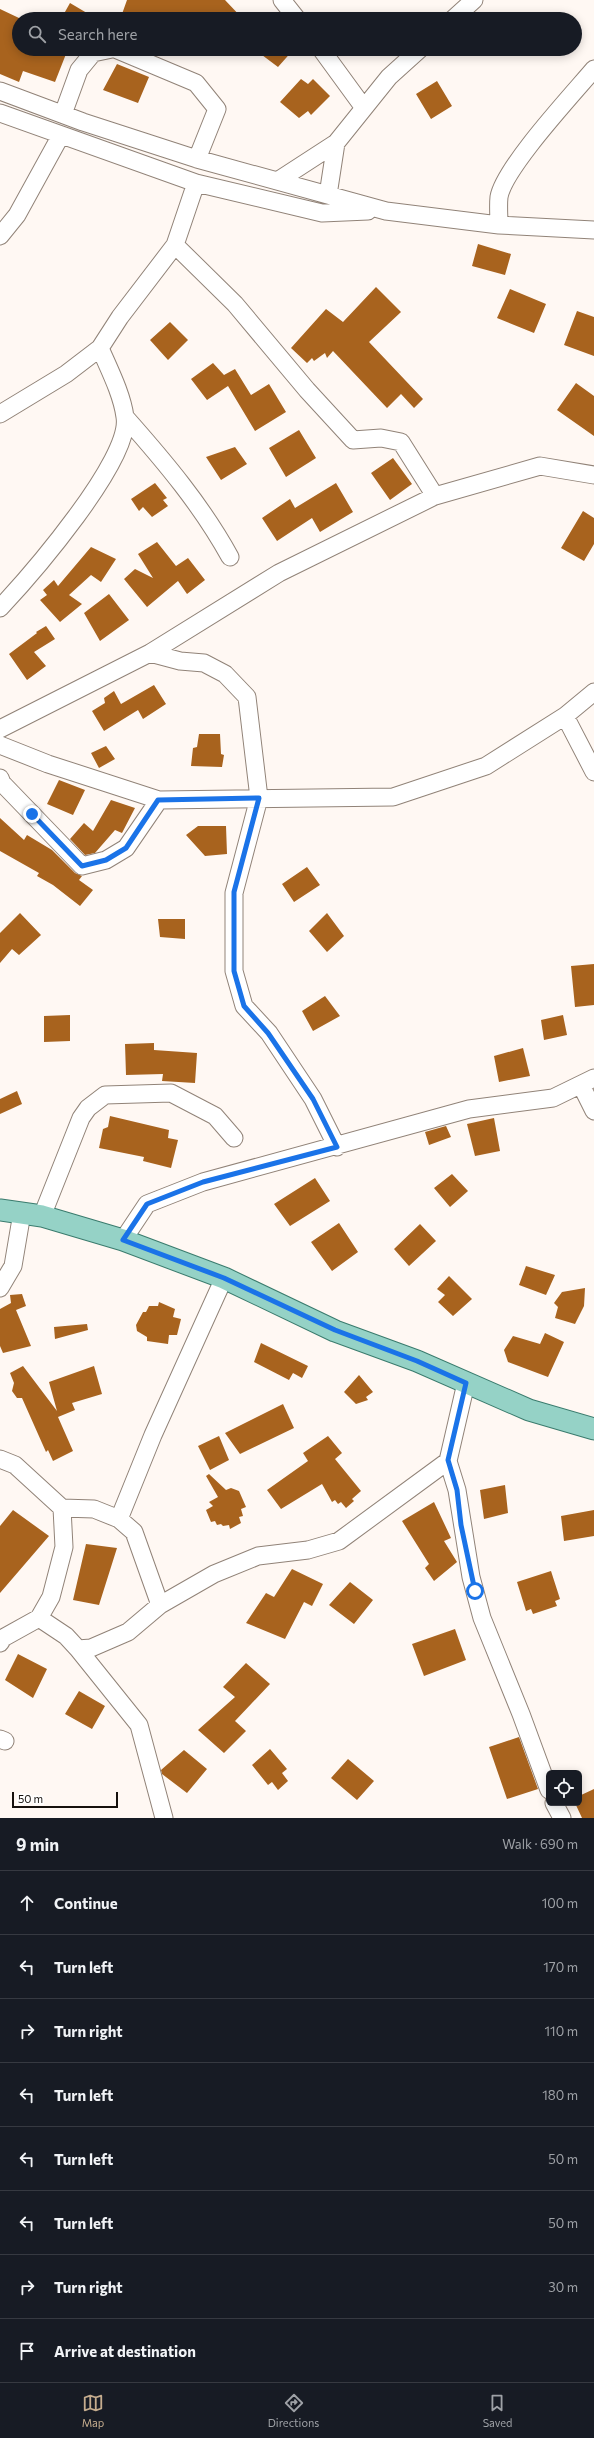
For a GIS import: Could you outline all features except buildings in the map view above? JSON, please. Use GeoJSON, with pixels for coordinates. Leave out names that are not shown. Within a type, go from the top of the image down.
{"type":"FeatureCollection","features":[{"type":"Feature","properties":{"kind":"main road"},"geometry":{"type":"LineString","coordinates":[[0,1210],[32,1215],[123,1240],[224,1278],[335,1330],[417,1361],[529,1410],[594,1429]]}},
{"type":"Feature","properties":{"kind":"street"},"geometry":{"type":"LineString","coordinates":[[282,0],[291,12]]}},
{"type":"Feature","properties":{"kind":"street"},"geometry":{"type":"LineString","coordinates":[[461,12],[474,0]]}},
{"type":"Feature","properties":{"kind":"street"},"geometry":{"type":"LineString","coordinates":[[63,114],[79,70],[91,56]]}},
{"type":"Feature","properties":{"kind":"street"},"geometry":{"type":"LineString","coordinates":[[130,56],[196,83],[217,109],[197,159]]}},
{"type":"Feature","properties":{"kind":"street"},"geometry":{"type":"LineString","coordinates":[[326,56],[364,108]]}},
{"type":"Feature","properties":{"kind":"street"},"geometry":{"type":"LineString","coordinates":[[279,180],[336,143],[389,77],[412,56]]}},
{"type":"Feature","properties":{"kind":"street"},"geometry":{"type":"LineString","coordinates":[[499,225],[499,197],[509,176],[520,159],[594,70]]}},
{"type":"Feature","properties":{"kind":"street"},"geometry":{"type":"LineString","coordinates":[[0,91],[197,159],[279,180],[386,211],[499,225],[594,230]]}},
{"type":"Feature","properties":{"kind":"street"},"geometry":{"type":"LineString","coordinates":[[0,113],[196,183],[322,213],[386,211]]}},
{"type":"Feature","properties":{"kind":"street"},"geometry":{"type":"LineString","coordinates":[[0,236],[18,216],[61,135]]}},
{"type":"Feature","properties":{"kind":"street"},"geometry":{"type":"LineString","coordinates":[[328,195],[336,143]]}},
{"type":"Feature","properties":{"kind":"street"},"geometry":{"type":"LineString","coordinates":[[0,414],[66,374],[100,348],[120,318],[175,245],[196,183]]}},
{"type":"Feature","properties":{"kind":"street"},"geometry":{"type":"LineString","coordinates":[[175,245],[235,304],[353,440],[381,438],[400,442],[435,496]]}},
{"type":"Feature","properties":{"kind":"street"},"geometry":{"type":"LineString","coordinates":[[100,348],[112,375],[126,418],[173,472],[212,524],[230,557]]}},
{"type":"Feature","properties":{"kind":"street"},"geometry":{"type":"LineString","coordinates":[[0,608],[20,586],[79,513],[117,455],[126,418]]}},
{"type":"Feature","properties":{"kind":"street"},"geometry":{"type":"LineString","coordinates":[[0,729],[150,653],[279,573],[435,496],[540,466],[594,475]]}},
{"type":"Feature","properties":{"kind":"street"},"geometry":{"type":"LineString","coordinates":[[150,653],[180,661],[204,663],[225,674],[247,697],[259,798],[234,892],[234,971],[244,1006],[268,1033],[313,1099],[337,1147]]}},
{"type":"Feature","properties":{"kind":"street"},"geometry":{"type":"LineString","coordinates":[[0,744],[48,764],[158,800],[393,797],[486,766],[565,716],[594,692]]}},
{"type":"Feature","properties":{"kind":"street"},"geometry":{"type":"LineString","coordinates":[[565,716],[594,772]]}},
{"type":"Feature","properties":{"kind":"street"},"geometry":{"type":"LineString","coordinates":[[0,778],[2,783],[82,866],[106,860],[126,848],[158,800]]}},
{"type":"Feature","properties":{"kind":"street"},"geometry":{"type":"LineString","coordinates":[[123,1240],[147,1204],[203,1182],[337,1147],[469,1109],[554,1098],[588,1082],[594,1111]]}},
{"type":"Feature","properties":{"kind":"street"},"geometry":{"type":"LineString","coordinates":[[0,1288],[13,1266],[32,1215],[81,1118],[88,1108],[105,1095],[171,1093],[215,1116],[234,1138]]}},
{"type":"Feature","properties":{"kind":"street"},"geometry":{"type":"LineString","coordinates":[[119,1519],[153,1435],[224,1278]]}},
{"type":"Feature","properties":{"kind":"street"},"geometry":{"type":"LineString","coordinates":[[466,1383],[448,1460],[457,1490],[471,1577],[482,1618],[521,1714],[546,1782]]}},
{"type":"Feature","properties":{"kind":"street"},"geometry":{"type":"LineString","coordinates":[[0,1459],[15,1466],[62,1508],[94,1509],[119,1519],[134,1532],[160,1605]]}},
{"type":"Feature","properties":{"kind":"street"},"geometry":{"type":"LineString","coordinates":[[78,1649],[91,1648],[128,1632],[160,1605],[214,1574],[258,1556],[308,1550],[339,1541],[448,1460]]}},
{"type":"Feature","properties":{"kind":"street"},"geometry":{"type":"LineString","coordinates":[[0,1643],[3,1638],[39,1618],[51,1597],[64,1547],[62,1508]]}},
{"type":"Feature","properties":{"kind":"street"},"geometry":{"type":"LineString","coordinates":[[39,1618],[66,1636],[140,1725],[164,1818]]}},
{"type":"Feature","properties":{"kind":"street"},"geometry":{"type":"LineString","coordinates":[[556,1806],[562,1818]]}},
{"type":"Feature","properties":{"kind":"route"},"geometry":{"type":"LineString","coordinates":[[32,814],[82,866],[106,860],[126,848],[158,800],[259,798],[234,892],[234,971],[244,1006],[268,1033],[313,1099],[337,1147],[203,1182],[147,1204],[123,1240],[224,1278],[335,1330],[417,1361],[466,1383],[448,1460],[457,1490],[461,1525],[475,1591]]}}]}
